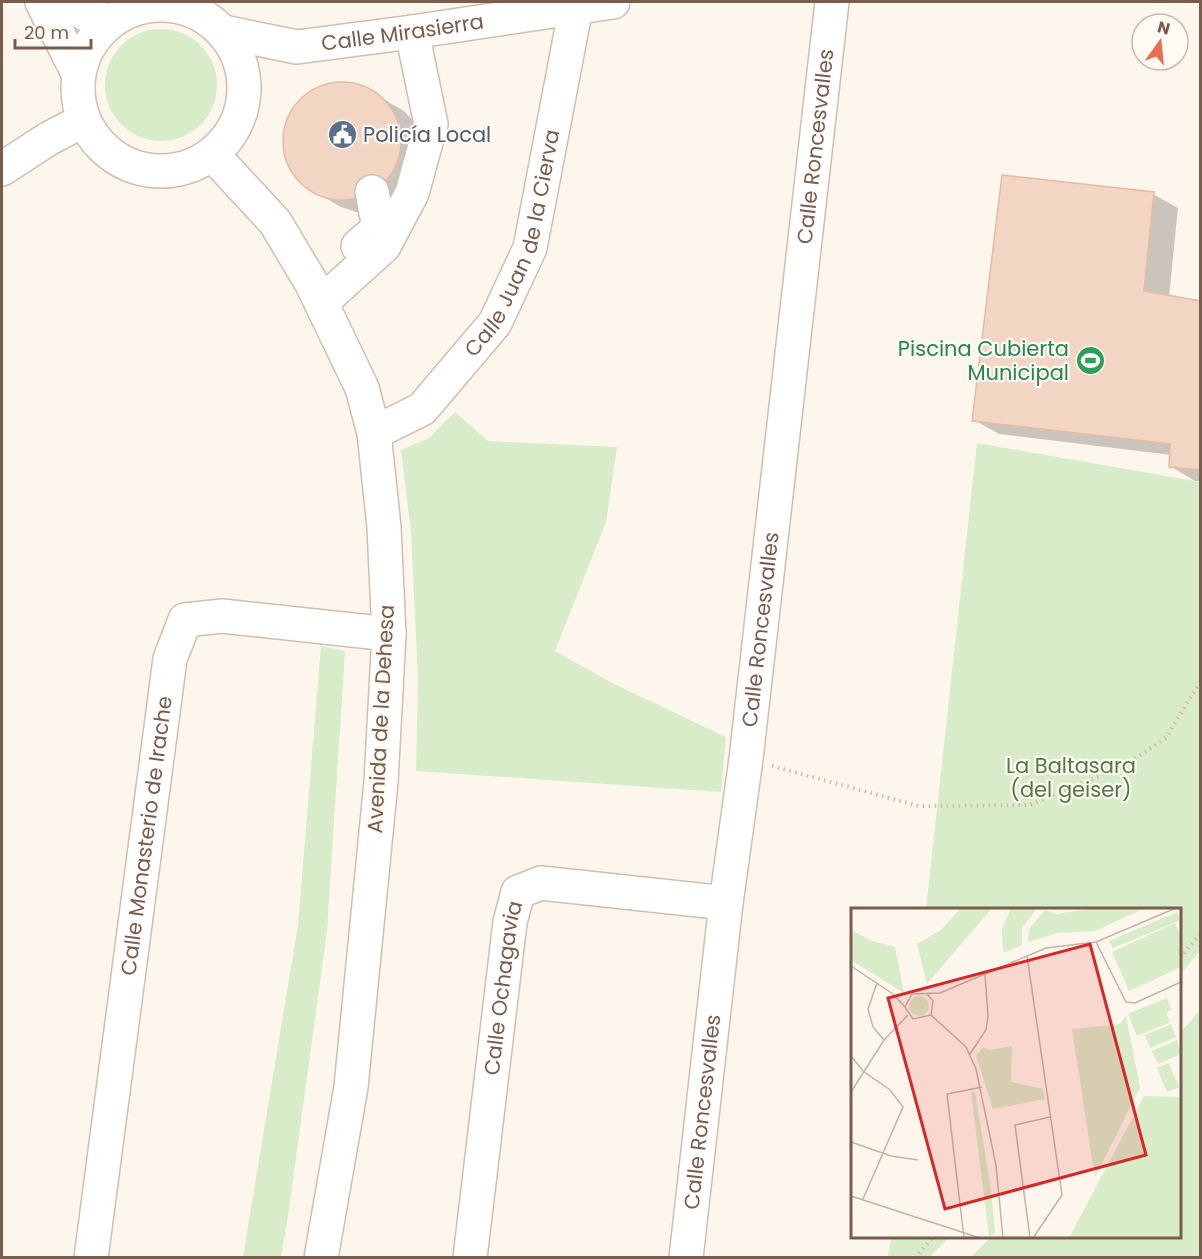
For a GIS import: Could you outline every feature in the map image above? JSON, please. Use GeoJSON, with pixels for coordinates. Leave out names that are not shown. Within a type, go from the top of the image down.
{"type":"FeatureCollection","features":[{"type":"Feature","properties":{"kind":"street"},"geometry":{"type":"LineString","coordinates":[[42,2],[78,73]]}},
{"type":"Feature","properties":{"kind":"street"},"geometry":{"type":"LineString","coordinates":[[64,2],[85,14],[110,21]]}},
{"type":"Feature","properties":{"kind":"street","name":"Calle Mirasierra"},"geometry":{"type":"LineString","coordinates":[[223,32],[297,47],[613,2]]}},
{"type":"Feature","properties":{"kind":"street","name":"Calle Roncesvalles"},"geometry":{"type":"LineString","coordinates":[[686,1257],[726,903],[746,759],[832,2]]}},
{"type":"Feature","properties":{"kind":"street"},"geometry":{"type":"LineString","coordinates":[[168,5],[198,13],[223,32],[238,55],[244,82],[242,109],[231,134],[212,154],[177,170],[139,169],[106,151],[84,120],[78,97],[78,73],[89,44],[110,21],[137,8],[168,5]]}},
{"type":"Feature","properties":{"kind":"street","name":"Calle Juan de la Cierva"},"geometry":{"type":"LineString","coordinates":[[374,433],[422,409],[495,323],[530,249],[576,7]]}},
{"type":"Feature","properties":{"kind":"street"},"geometry":{"type":"LineString","coordinates":[[317,294],[384,246],[412,193],[431,124],[412,32]]}},
{"type":"Feature","properties":{"kind":"street","name":"Calle Mirasierra"},"geometry":{"type":"LineString","coordinates":[[244,82],[297,47]]}},
{"type":"Feature","properties":{"kind":"street"},"geometry":{"type":"LineString","coordinates":[[2,169],[48,139],[84,120]]}},
{"type":"Feature","properties":{"kind":"street","name":"Avenida de la Dehesa"},"geometry":{"type":"LineString","coordinates":[[212,154],[275,222],[317,294],[362,388],[374,433],[384,527],[389,634],[381,782],[351,1087],[321,1257]]}},
{"type":"Feature","properties":{"kind":"street"},"geometry":{"type":"LineString","coordinates":[[317,294],[379,228],[372,192]]}},
{"type":"Feature","properties":{"kind":"street","name":"Calle Monasterio de Irache"},"geometry":{"type":"LineString","coordinates":[[92,1257],[170,659],[185,620],[222,616],[389,634]]}},
{"type":"Feature","properties":{"kind":"street","name":"Calle Ochagavia"},"geometry":{"type":"LineString","coordinates":[[470,1257],[510,922],[518,892],[541,883],[726,903]]}},
{"type":"Feature","properties":{"kind":"path"},"geometry":{"type":"LineString","coordinates":[[746,759],[920,806],[1029,805],[1122,767],[1166,738],[1200,682]]}},
{"type":"Feature","properties":{"kind":"path"},"geometry":{"type":"LineString","coordinates":[[1181,956],[1200,934]]}},
{"type":"Feature","properties":{"kind":"path"},"geometry":{"type":"LineString","coordinates":[[915,1257],[932,1238]]}},
{"type":"Feature","properties":{"kind":"green space"},"geometry":{"type":"Polygon","coordinates":[[[161,29],[182,33],[201,45],[213,64],[217,85],[213,106],[201,125],[182,137],[161,141],[140,137],[121,125],[109,106],[105,85],[109,64],[121,45],[140,33],[161,29]]]}},
{"type":"Feature","properties":{"kind":"green space"},"geometry":{"type":"Polygon","coordinates":[[[455,412],[488,441],[617,447],[606,522],[555,651],[612,683],[726,737],[721,792],[416,771],[418,680],[411,532],[401,450],[429,438],[455,412]]]}},
{"type":"Feature","properties":{"kind":"green space","name":"La Baltasara (del geiser)"},"geometry":{"type":"Polygon","coordinates":[[[977,443],[1200,482],[1200,951],[1181,974],[1181,908],[926,908],[977,443]]]}},
{"type":"Feature","properties":{"kind":"green space"},"geometry":{"type":"Polygon","coordinates":[[[321,646],[345,651],[327,931],[281,1257],[243,1257],[298,925],[321,646]]]}},
{"type":"Feature","properties":{"kind":"green space"},"geometry":{"type":"Polygon","coordinates":[[[1200,1010],[1200,1257],[971,1257],[990,1238],[1181,1238],[1181,1032],[1200,1010]]]}},
{"type":"Feature","properties":{"kind":"green space"},"geometry":{"type":"Polygon","coordinates":[[[891,1238],[948,1238],[930,1257],[888,1257],[891,1238]]]}},
{"type":"Feature","properties":{"kind":"building","name":"Policía Local"},"geometry":{"type":"Polygon","coordinates":[[[342,82],[365,87],[384,99],[396,118],[401,141],[396,164],[384,183],[365,195],[342,200],[319,195],[300,183],[288,164],[283,141],[288,118],[300,99],[319,87],[342,82]]]}},
{"type":"Feature","properties":{"kind":"building","name":"Piscina Cubierta Municipal"},"geometry":{"type":"Polygon","coordinates":[[[1002,175],[1154,192],[1144,291],[1200,301],[1200,470],[1169,467],[1170,444],[972,421],[1002,175]]]}},
{"type":"Feature","properties":{"kind":"place","name":"Policía Local"},"geometry":{"type":"Point","coordinates":[342,135]}},
{"type":"Feature","properties":{"kind":"place","name":"Piscina Cubierta Municipal"},"geometry":{"type":"Point","coordinates":[1090,361]}}]}
